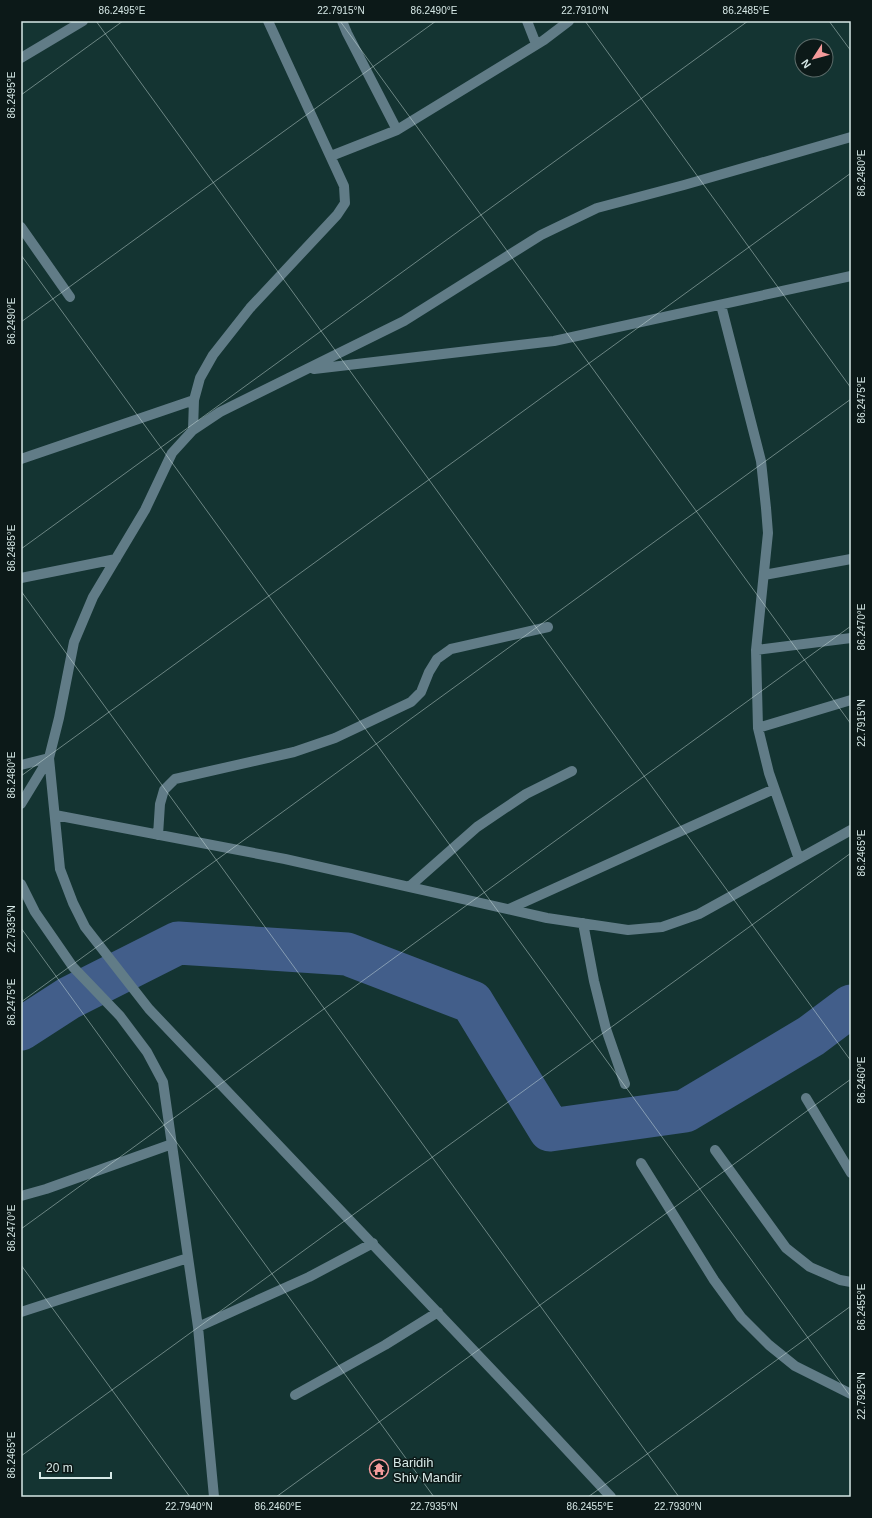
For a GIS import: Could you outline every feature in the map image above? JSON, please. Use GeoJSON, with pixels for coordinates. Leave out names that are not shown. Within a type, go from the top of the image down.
{"type":"FeatureCollection","features":[{"type":"Feature","properties":{"kind":"street"},"geometry":{"type":"LineString","coordinates":[[21,58],[83,21]]}},
{"type":"Feature","properties":{"kind":"street"},"geometry":{"type":"LineString","coordinates":[[193,430],[194,400],[200,378],[213,355],[250,308],[337,215],[344,203],[344,186],[268,21]]}},
{"type":"Feature","properties":{"kind":"street"},"geometry":{"type":"LineString","coordinates":[[342,21],[396,130]]}},
{"type":"Feature","properties":{"kind":"street"},"geometry":{"type":"LineString","coordinates":[[527,21],[536,44]]}},
{"type":"Feature","properties":{"kind":"street"},"geometry":{"type":"LineString","coordinates":[[331,156],[396,130],[536,44],[569,21]]}},
{"type":"Feature","properties":{"kind":"street"},"geometry":{"type":"LineString","coordinates":[[21,804],[49,758],[59,718],[74,642],[93,597],[145,510],[172,452],[193,430],[220,412],[404,321],[541,235],[597,208],[684,185],[851,136]]}},
{"type":"Feature","properties":{"kind":"street"},"geometry":{"type":"LineString","coordinates":[[21,227],[70,297]]}},
{"type":"Feature","properties":{"kind":"street"},"geometry":{"type":"LineString","coordinates":[[307,370],[554,341],[851,276]]}},
{"type":"Feature","properties":{"kind":"street"},"geometry":{"type":"LineString","coordinates":[[721,304],[761,461],[768,533],[756,650],[758,728],[774,789],[799,859]]}},
{"type":"Feature","properties":{"kind":"street"},"geometry":{"type":"LineString","coordinates":[[21,459],[194,400]]}},
{"type":"Feature","properties":{"kind":"street"},"geometry":{"type":"LineString","coordinates":[[21,578],[116,559]]}},
{"type":"Feature","properties":{"kind":"street"},"geometry":{"type":"LineString","coordinates":[[764,576],[851,559]]}},
{"type":"Feature","properties":{"kind":"street"},"geometry":{"type":"LineString","coordinates":[[158,835],[160,804],[164,790],[175,779],[294,752],[335,738],[411,702],[421,692],[429,672],[437,659],[451,649],[548,627]]}},
{"type":"Feature","properties":{"kind":"street"},"geometry":{"type":"LineString","coordinates":[[756,650],[851,638]]}},
{"type":"Feature","properties":{"kind":"street"},"geometry":{"type":"LineString","coordinates":[[758,728],[851,700]]}},
{"type":"Feature","properties":{"kind":"street"},"geometry":{"type":"LineString","coordinates":[[21,765],[49,758]]}},
{"type":"Feature","properties":{"kind":"street"},"geometry":{"type":"LineString","coordinates":[[49,758],[60,868],[73,903],[85,927],[149,1009],[373,1243],[611,1497]]}},
{"type":"Feature","properties":{"kind":"street"},"geometry":{"type":"LineString","coordinates":[[409,887],[477,827],[526,794],[572,771]]}},
{"type":"Feature","properties":{"kind":"street"},"geometry":{"type":"LineString","coordinates":[[509,909],[774,789]]}},
{"type":"Feature","properties":{"kind":"street"},"geometry":{"type":"LineString","coordinates":[[55,815],[285,859],[547,918],[628,930],[662,927],[699,914],[851,830]]}},
{"type":"Feature","properties":{"kind":"street"},"geometry":{"type":"LineString","coordinates":[[21,884],[35,912],[73,967],[120,1016],[146,1052],[163,1082],[198,1327],[214,1497]]}},
{"type":"Feature","properties":{"kind":"street"},"geometry":{"type":"LineString","coordinates":[[583,923],[594,981],[606,1029],[626,1084]]}},
{"type":"Feature","properties":{"kind":"street"},"geometry":{"type":"LineString","coordinates":[[806,1098],[851,1173]]}},
{"type":"Feature","properties":{"kind":"street"},"geometry":{"type":"LineString","coordinates":[[21,1196],[46,1189],[172,1144]]}},
{"type":"Feature","properties":{"kind":"street"},"geometry":{"type":"LineString","coordinates":[[715,1150],[786,1248],[810,1267],[840,1280],[851,1282]]}},
{"type":"Feature","properties":{"kind":"street"},"geometry":{"type":"LineString","coordinates":[[642,1163],[714,1280],[741,1317],[769,1345],[795,1366],[851,1394]]}},
{"type":"Feature","properties":{"kind":"street"},"geometry":{"type":"LineString","coordinates":[[198,1327],[309,1277],[373,1243]]}},
{"type":"Feature","properties":{"kind":"street"},"geometry":{"type":"LineString","coordinates":[[21,1312],[188,1258]]}},
{"type":"Feature","properties":{"kind":"street"},"geometry":{"type":"LineString","coordinates":[[295,1395],[385,1345],[438,1312]]}},
{"type":"Feature","properties":{"kind":"waterway"},"geometry":{"type":"LineString","coordinates":[[21,1029],[69,998],[178,943],[347,954],[472,1002],[550,1130],[685,1111],[811,1036],[851,1006]]}},
{"type":"Feature","properties":{"kind":"place","name":"Baridih Shiv Mandir"},"geometry":{"type":"Point","coordinates":[379,1469]}}]}
